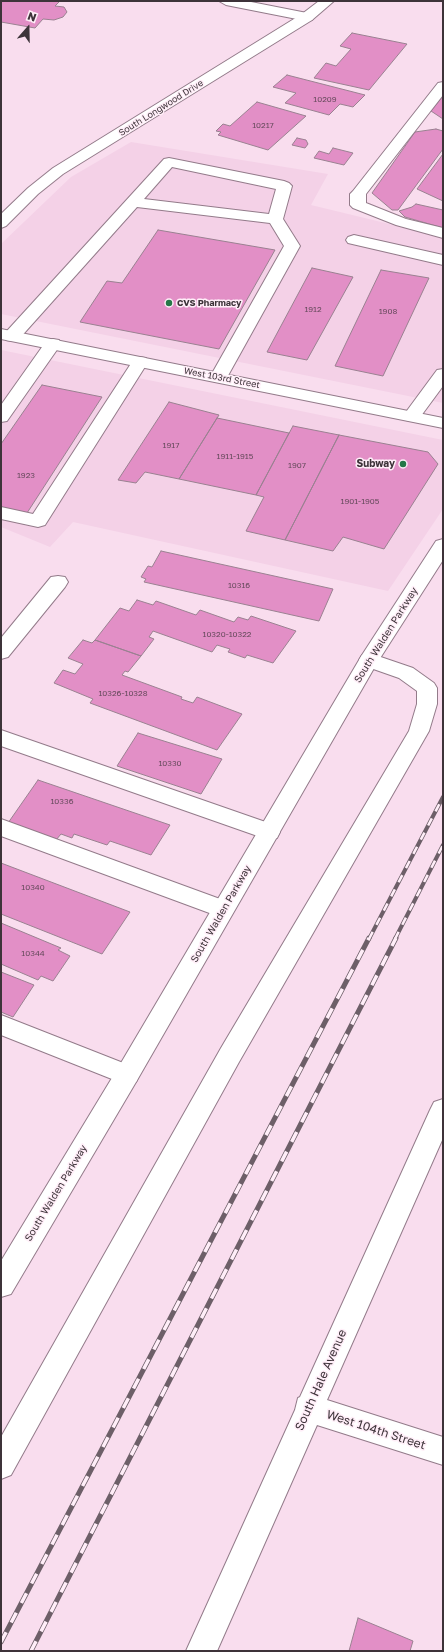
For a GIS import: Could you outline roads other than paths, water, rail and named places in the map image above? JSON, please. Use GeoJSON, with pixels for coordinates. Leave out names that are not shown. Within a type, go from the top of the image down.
{"type":"FeatureCollection","features":[{"type":"Feature","properties":{"kind":"street"},"geometry":{"type":"LineString","coordinates":[[226,1],[307,17]]}},
{"type":"Feature","properties":{"kind":"street","name":"South Longwood Drive"},"geometry":{"type":"LineString","coordinates":[[1,223],[33,191],[58,171],[307,17],[327,1]]}},
{"type":"Feature","properties":{"kind":"street"},"geometry":{"type":"LineString","coordinates":[[443,86],[358,194],[358,205],[401,222],[443,233]]}},
{"type":"Feature","properties":{"kind":"street"},"geometry":{"type":"LineString","coordinates":[[7,335],[169,162],[284,186],[275,219],[292,246],[219,378]]}},
{"type":"Feature","properties":{"kind":"street"},"geometry":{"type":"LineString","coordinates":[[133,202],[275,219]]}},
{"type":"Feature","properties":{"kind":"street"},"geometry":{"type":"LineString","coordinates":[[354,240],[443,260]]}},
{"type":"Feature","properties":{"kind":"street","name":"West 103rd Street"},"geometry":{"type":"LineString","coordinates":[[7,335],[443,423]]}},
{"type":"Feature","properties":{"kind":"street"},"geometry":{"type":"LineString","coordinates":[[1,417],[53,344]]}},
{"type":"Feature","properties":{"kind":"street"},"geometry":{"type":"LineString","coordinates":[[1,513],[38,522],[140,362]]}},
{"type":"Feature","properties":{"kind":"street"},"geometry":{"type":"LineString","coordinates":[[412,416],[443,374]]}},
{"type":"Feature","properties":{"kind":"street","name":"South Walden Parkway"},"geometry":{"type":"LineString","coordinates":[[1,1285],[127,1075],[369,660],[443,545]]}},
{"type":"Feature","properties":{"kind":"street"},"geometry":{"type":"LineString","coordinates":[[1,652],[58,582]]}},
{"type":"Feature","properties":{"kind":"street"},"geometry":{"type":"LineString","coordinates":[[1,1465],[230,1055],[419,731],[427,704],[427,688],[406,673],[369,660]]}},
{"type":"Feature","properties":{"kind":"street"},"geometry":{"type":"LineString","coordinates":[[1,738],[269,832]]}},
{"type":"Feature","properties":{"kind":"street"},"geometry":{"type":"LineString","coordinates":[[1,827],[223,910]]}},
{"type":"Feature","properties":{"kind":"street"},"geometry":{"type":"LineString","coordinates":[[1,1025],[127,1075]]}},
{"type":"Feature","properties":{"kind":"street","name":"South Hale Avenue"},"geometry":{"type":"LineString","coordinates":[[201,1651],[308,1408],[443,1110]]}},
{"type":"Feature","properties":{"kind":"street","name":"West 104th Street"},"geometry":{"type":"LineString","coordinates":[[308,1408],[443,1451]]}},
{"type":"Feature","properties":{"kind":"railway"},"geometry":{"type":"LineString","coordinates":[[369,939],[443,797]]}},
{"type":"Feature","properties":{"kind":"railway"},"geometry":{"type":"LineString","coordinates":[[395,939],[443,845]]}},
{"type":"Feature","properties":{"kind":"railway"},"geometry":{"type":"LineString","coordinates":[[1,1642],[369,938]]}},
{"type":"Feature","properties":{"kind":"railway"},"geometry":{"type":"LineString","coordinates":[[31,1651],[396,938]]}},
{"type":"Feature","properties":{"kind":"place","name":"CVS Pharmacy"},"geometry":{"type":"Point","coordinates":[169,303]}},
{"type":"Feature","properties":{"kind":"place","name":"Subway"},"geometry":{"type":"Point","coordinates":[403,464]}}]}
